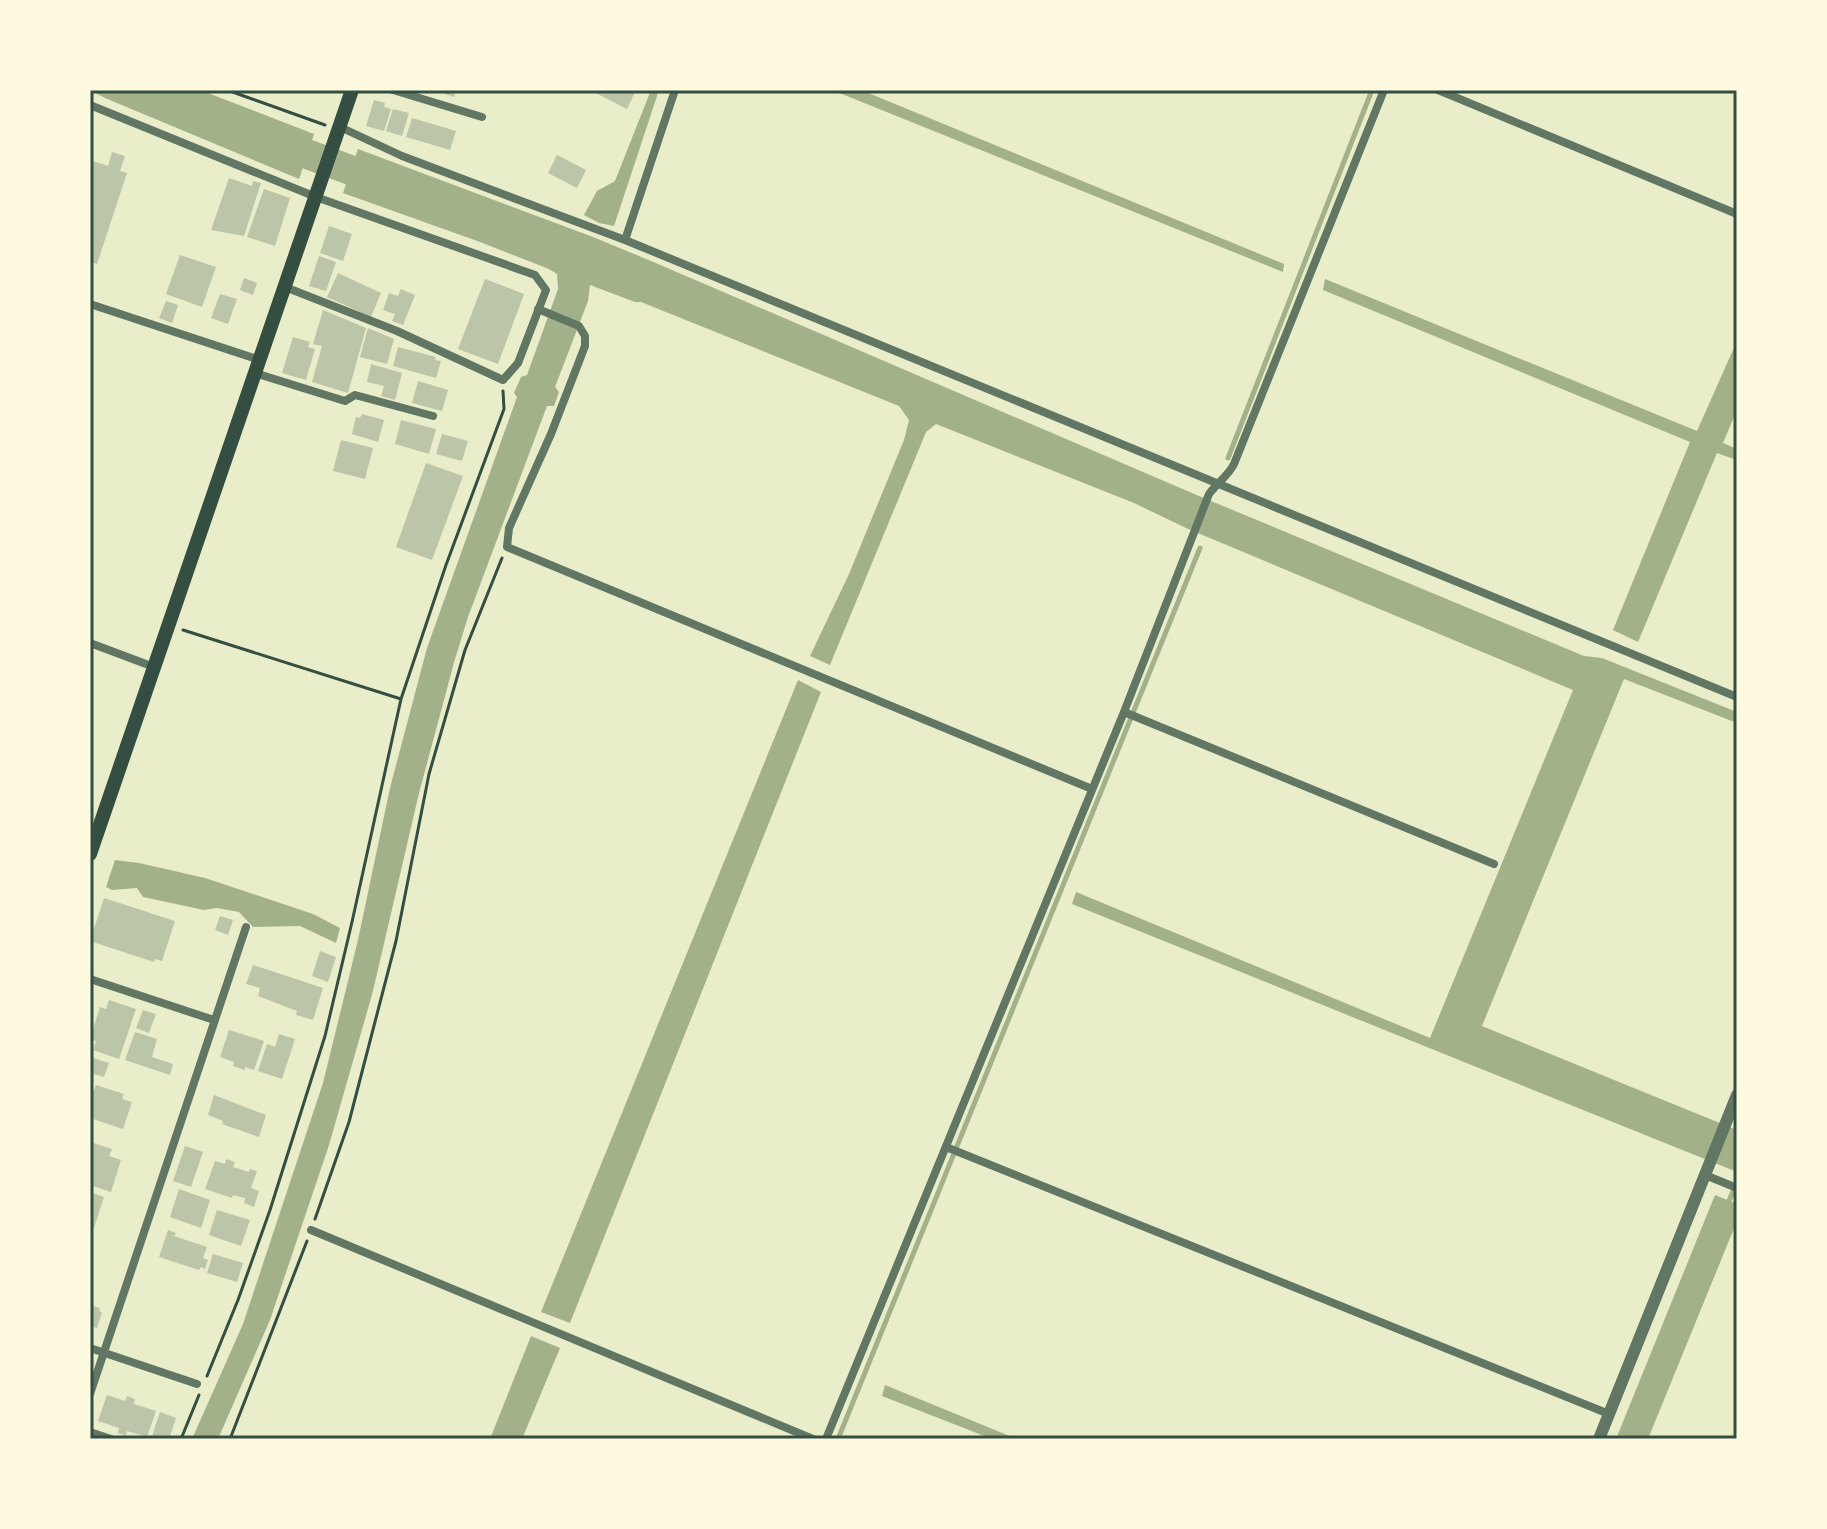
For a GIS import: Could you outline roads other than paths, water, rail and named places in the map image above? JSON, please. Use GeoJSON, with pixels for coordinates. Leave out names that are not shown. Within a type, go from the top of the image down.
{"type":"FeatureCollection","features":[{"type":"Feature","properties":{"kind":"main road"},"geometry":{"type":"LineString","coordinates":[[90,854],[352,90]]}},
{"type":"Feature","properties":{"kind":"street"},"geometry":{"type":"LineString","coordinates":[[393,90],[482,117]]}},
{"type":"Feature","properties":{"kind":"street"},"geometry":{"type":"LineString","coordinates":[[625,240],[675,90]]}},
{"type":"Feature","properties":{"kind":"street"},"geometry":{"type":"LineString","coordinates":[[826,1439],[1124,712],[1209,494],[1228,475],[1234,464],[1384,90]]}},
{"type":"Feature","properties":{"kind":"street"},"geometry":{"type":"LineString","coordinates":[[1438,90],[1737,214]]}},
{"type":"Feature","properties":{"kind":"street"},"geometry":{"type":"LineString","coordinates":[[90,105],[316,197],[535,275],[546,290],[542,311],[518,363],[503,380],[397,331],[285,287]]}},
{"type":"Feature","properties":{"kind":"street"},"geometry":{"type":"LineString","coordinates":[[340,127],[402,156],[625,240],[1737,697]]}},
{"type":"Feature","properties":{"kind":"street"},"geometry":{"type":"LineString","coordinates":[[90,304],[345,401],[355,395],[433,416]]}},
{"type":"Feature","properties":{"kind":"street"},"geometry":{"type":"LineString","coordinates":[[542,311],[579,326],[585,336],[585,346],[551,434],[509,528],[507,547],[1092,789]]}},
{"type":"Feature","properties":{"kind":"street"},"geometry":{"type":"LineString","coordinates":[[90,643],[154,667]]}},
{"type":"Feature","properties":{"kind":"street"},"geometry":{"type":"LineString","coordinates":[[1124,712],[1494,864]]}},
{"type":"Feature","properties":{"kind":"street"},"geometry":{"type":"LineString","coordinates":[[90,1394],[246,927]]}},
{"type":"Feature","properties":{"kind":"street"},"geometry":{"type":"LineString","coordinates":[[90,979],[214,1020]]}},
{"type":"Feature","properties":{"kind":"street"},"geometry":{"type":"LineString","coordinates":[[1599,1439],[1737,1095]]}},
{"type":"Feature","properties":{"kind":"street"},"geometry":{"type":"LineString","coordinates":[[946,1147],[1609,1414]]}},
{"type":"Feature","properties":{"kind":"street"},"geometry":{"type":"LineString","coordinates":[[1706,1171],[1737,1188]]}},
{"type":"Feature","properties":{"kind":"street"},"geometry":{"type":"LineString","coordinates":[[311,1230],[813,1439]]}},
{"type":"Feature","properties":{"kind":"street"},"geometry":{"type":"LineString","coordinates":[[90,1348],[197,1384]]}},
{"type":"Feature","properties":{"kind":"street"},"geometry":{"type":"LineString","coordinates":[[90,1432],[111,1439]]}},
{"type":"Feature","properties":{"kind":"waterway"},"geometry":{"type":"LineString","coordinates":[[1228,458],[1372,90]]}},
{"type":"Feature","properties":{"kind":"waterway"},"geometry":{"type":"LineString","coordinates":[[272,141],[388,184]]}},
{"type":"Feature","properties":{"kind":"waterway"},"geometry":{"type":"LineString","coordinates":[[838,1439],[1200,548]]}},
{"type":"Feature","properties":{"kind":"waterway"},"geometry":{"type":"LineString","coordinates":[[1729,1201],[1737,1182]]}}]}
